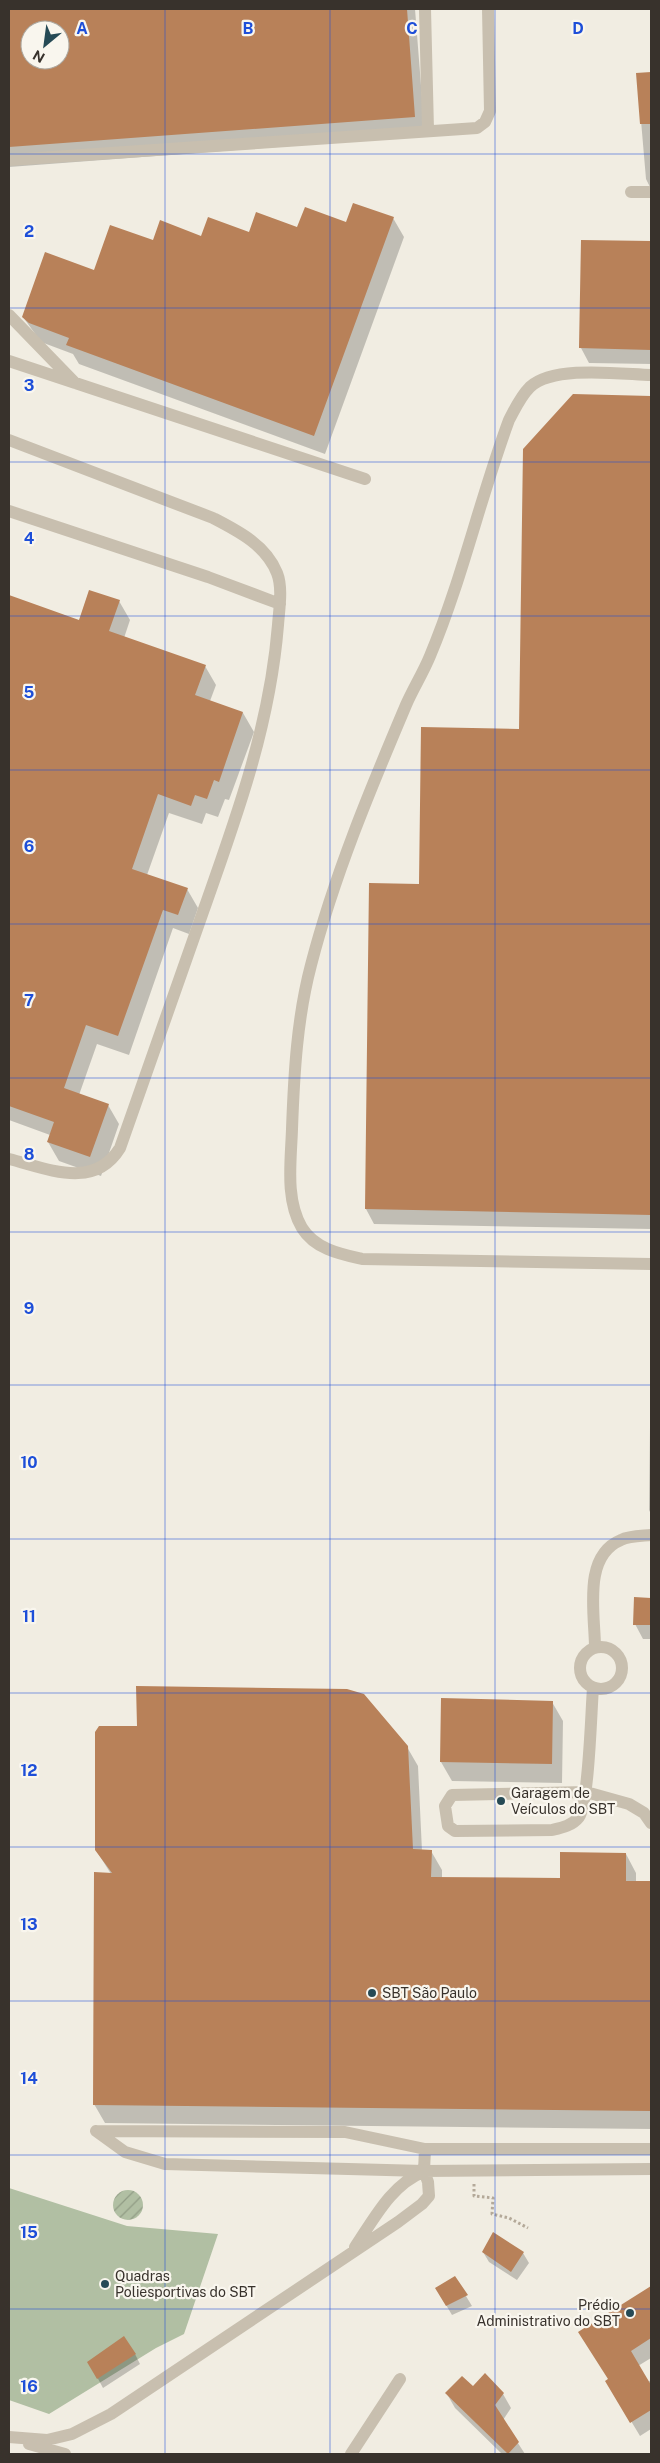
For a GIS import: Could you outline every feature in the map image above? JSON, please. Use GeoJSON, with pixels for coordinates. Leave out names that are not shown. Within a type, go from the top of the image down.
{"type":"FeatureCollection","features":[{"type":"Feature","properties":{"kind":"lane"},"geometry":{"type":"LineString","coordinates":[[426,9],[428,130]]}},
{"type":"Feature","properties":{"kind":"lane"},"geometry":{"type":"LineString","coordinates":[[9,160],[477,128],[482,126],[490,111],[488,9]]}},
{"type":"Feature","properties":{"kind":"lane"},"geometry":{"type":"LineString","coordinates":[[631,192],[651,192]]}},
{"type":"Feature","properties":{"kind":"lane"},"geometry":{"type":"LineString","coordinates":[[9,314],[76,385]]}},
{"type":"Feature","properties":{"kind":"lane"},"geometry":{"type":"LineString","coordinates":[[9,361],[76,385],[365,479]]}},
{"type":"Feature","properties":{"kind":"lane"},"geometry":{"type":"LineString","coordinates":[[651,375],[571,373],[546,378],[530,386],[520,399],[509,420],[430,656],[407,703],[343,861],[311,965],[300,1021],[294,1081],[290,1182],[295,1213],[303,1230],[318,1244],[339,1254],[362,1259],[651,1264]]}},
{"type":"Feature","properties":{"kind":"lane"},"geometry":{"type":"LineString","coordinates":[[9,440],[213,518],[237,530],[262,549],[278,574],[280,604],[274,671],[258,744],[232,830],[120,1148],[113,1160],[105,1167],[87,1174],[56,1170],[9,1159]]}},
{"type":"Feature","properties":{"kind":"lane"},"geometry":{"type":"LineString","coordinates":[[9,511],[208,577],[280,604]]}},
{"type":"Feature","properties":{"kind":"lane"},"geometry":{"type":"LineString","coordinates":[[595,1648],[594,1581],[602,1553],[609,1546],[623,1538],[651,1535]]}},
{"type":"Feature","properties":{"kind":"lane"},"geometry":{"type":"LineString","coordinates":[[605,1647],[620,1657],[622,1670],[619,1677],[610,1687],[599,1690],[593,1688],[584,1679],[579,1667],[581,1657],[595,1648],[605,1647]]}},
{"type":"Feature","properties":{"kind":"lane"},"geometry":{"type":"LineString","coordinates":[[593,1688],[586,1792],[580,1816],[574,1822],[563,1828],[552,1830],[455,1831],[448,1826],[445,1806],[452,1795],[586,1792],[629,1804],[644,1813],[651,1822]]}},
{"type":"Feature","properties":{"kind":"lane"},"geometry":{"type":"LineString","coordinates":[[651,2149],[426,2150],[345,2132],[96,2131],[125,2152],[165,2164],[424,2171],[651,2169]]}},
{"type":"Feature","properties":{"kind":"lane"},"geometry":{"type":"LineString","coordinates":[[11,2438],[47,2440],[72,2434],[111,2414],[422,2204],[429,2196],[428,2182],[424,2171],[426,2150]]}},
{"type":"Feature","properties":{"kind":"lane"},"geometry":{"type":"LineString","coordinates":[[351,2253],[387,2200],[410,2177],[424,2171]]}},
{"type":"Feature","properties":{"kind":"lane"},"geometry":{"type":"LineString","coordinates":[[351,2454],[400,2379]]}},
{"type":"Feature","properties":{"kind":"lane"},"geometry":{"type":"LineString","coordinates":[[11,2438],[66,2454]]}},
{"type":"Feature","properties":{"kind":"path"},"geometry":{"type":"LineString","coordinates":[[474,2183],[474,2196],[493,2198],[492,2214],[509,2218],[528,2228]]}},
{"type":"Feature","properties":{"kind":"green space","name":"Quadras Poliesportivas do SBT"},"geometry":{"type":"Polygon","coordinates":[[[9,2188],[127,2226],[218,2234],[184,2334],[156,2348],[49,2414],[9,2400],[9,2188]]]}},
{"type":"Feature","properties":{"kind":"green space"},"geometry":{"type":"Polygon","coordinates":[[[128,2190],[139,2194],[143,2205],[139,2216],[128,2220],[117,2216],[113,2205],[117,2194],[128,2190]]]}},
{"type":"Feature","properties":{"kind":"building"},"geometry":{"type":"Polygon","coordinates":[[[9,9],[407,9],[415,117],[9,147],[9,9]]]}},
{"type":"Feature","properties":{"kind":"building"},"geometry":{"type":"Polygon","coordinates":[[[651,72],[651,124],[640,124],[636,73],[651,72]]]}},
{"type":"Feature","properties":{"kind":"building"},"geometry":{"type":"Polygon","coordinates":[[[353,203],[394,217],[314,436],[66,345],[69,338],[29,323],[22,317],[45,252],[94,270],[110,225],[153,240],[160,220],[201,236],[208,217],[249,232],[256,212],[297,227],[305,207],[346,222],[353,203]]]}},
{"type":"Feature","properties":{"kind":"building"},"geometry":{"type":"Polygon","coordinates":[[[581,240],[651,241],[651,350],[579,348],[581,240]]]}},
{"type":"Feature","properties":{"kind":"building"},"geometry":{"type":"Polygon","coordinates":[[[573,394],[651,396],[651,1215],[365,1209],[369,883],[419,884],[421,727],[519,729],[523,449],[573,394]]]}},
{"type":"Feature","properties":{"kind":"building"},"geometry":{"type":"Polygon","coordinates":[[[89,590],[120,600],[109,631],[206,665],[195,695],[243,712],[219,782],[214,780],[207,799],[195,795],[191,806],[158,794],[132,869],[188,888],[178,915],[163,910],[118,1036],[86,1025],[64,1088],[109,1104],[90,1157],[47,1142],[54,1122],[9,1106],[9,595],[79,620],[89,590]]]}},
{"type":"Feature","properties":{"kind":"building"},"geometry":{"type":"Polygon","coordinates":[[[634,1597],[651,1598],[651,1625],[633,1625],[634,1597]]]}},
{"type":"Feature","properties":{"kind":"building","name":"SBT São Paulo"},"geometry":{"type":"Polygon","coordinates":[[[136,1686],[347,1689],[364,1694],[408,1746],[413,1849],[432,1850],[431,1877],[560,1878],[560,1852],[626,1853],[626,1881],[651,1881],[651,2111],[93,2105],[94,1872],[112,1873],[95,1850],[95,1732],[99,1726],[137,1726],[136,1686]]]}},
{"type":"Feature","properties":{"kind":"building"},"geometry":{"type":"Polygon","coordinates":[[[441,1698],[553,1701],[552,1764],[440,1762],[441,1698]]]}},
{"type":"Feature","properties":{"kind":"building"},"geometry":{"type":"Polygon","coordinates":[[[493,2232],[524,2252],[511,2272],[482,2252],[493,2232]]]}},
{"type":"Feature","properties":{"kind":"building"},"geometry":{"type":"Polygon","coordinates":[[[455,2276],[468,2295],[446,2306],[435,2288],[455,2276]]]}},
{"type":"Feature","properties":{"kind":"building"},"geometry":{"type":"Polygon","coordinates":[[[651,2286],[651,2338],[631,2351],[651,2385],[651,2410],[630,2423],[605,2381],[608,2379],[578,2332],[651,2286]]]}},
{"type":"Feature","properties":{"kind":"building"},"geometry":{"type":"Polygon","coordinates":[[[124,2336],[136,2354],[97,2379],[87,2362],[124,2336]]]}},
{"type":"Feature","properties":{"kind":"building"},"geometry":{"type":"Polygon","coordinates":[[[485,2373],[504,2393],[495,2405],[519,2442],[508,2454],[445,2393],[462,2376],[473,2386],[485,2373]]]}},
{"type":"Feature","properties":{"kind":"place","name":"Garagem de Veículos do SBT"},"geometry":{"type":"Point","coordinates":[501,1801]}},
{"type":"Feature","properties":{"kind":"place","name":"SBT São Paulo"},"geometry":{"type":"Point","coordinates":[372,1993]}},
{"type":"Feature","properties":{"kind":"place","name":"Quadras Poliesportivas do SBT"},"geometry":{"type":"Point","coordinates":[105,2284]}},
{"type":"Feature","properties":{"kind":"place","name":"Prédio Administrativo do SBT"},"geometry":{"type":"Point","coordinates":[630,2313]}}]}
